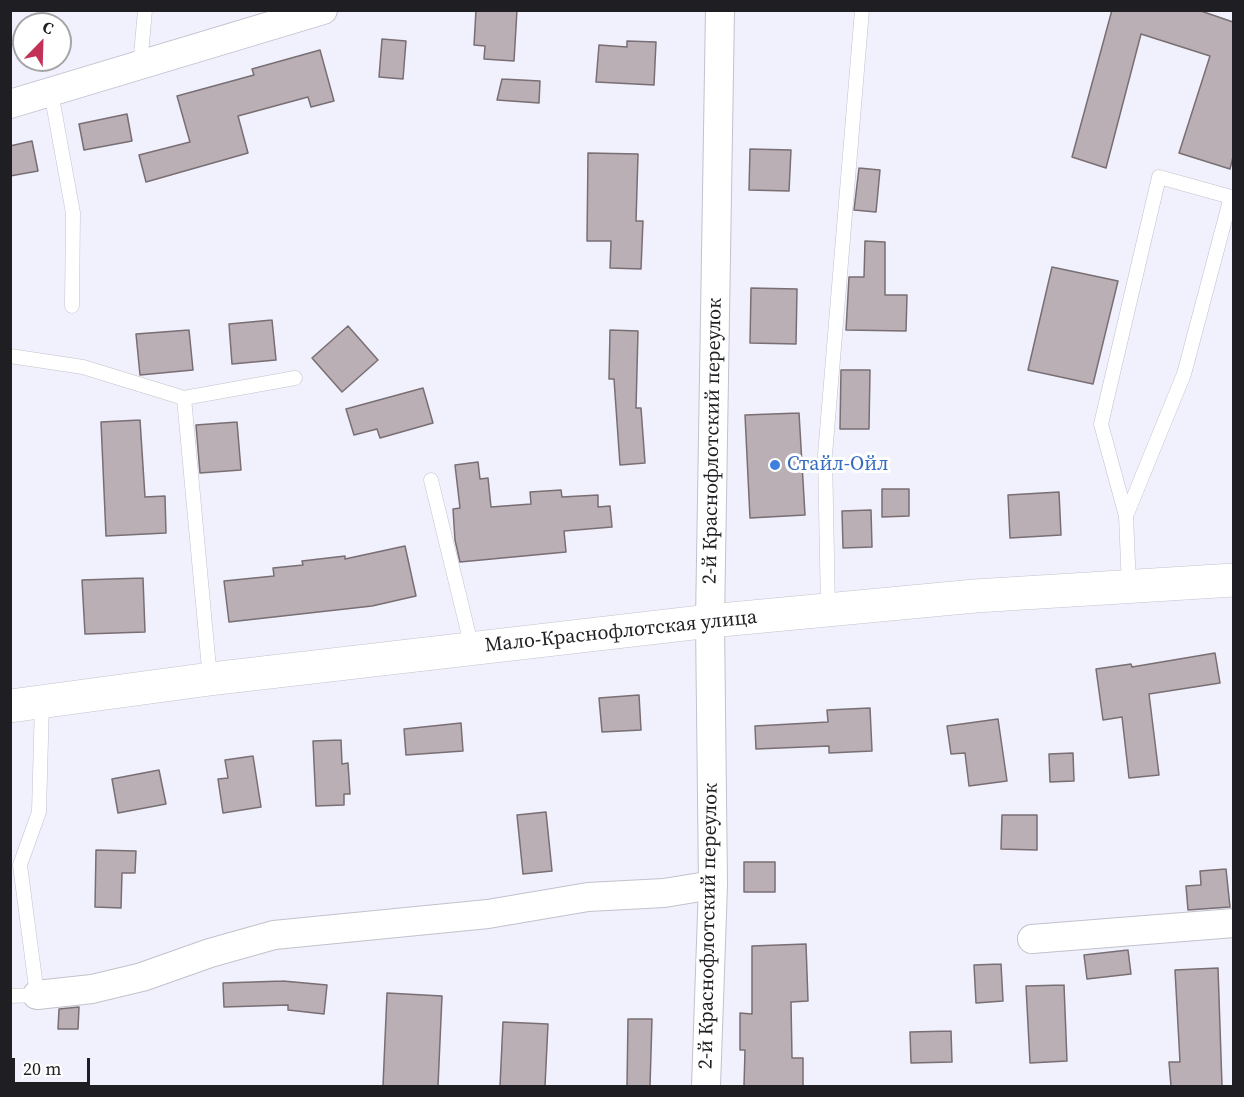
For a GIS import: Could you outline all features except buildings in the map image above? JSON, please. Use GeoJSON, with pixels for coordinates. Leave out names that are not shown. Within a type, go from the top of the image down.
{"type":"FeatureCollection","features":[{"type":"Feature","properties":{"kind":"street"},"geometry":{"type":"LineString","coordinates":[[10,104],[323,10]]}},
{"type":"Feature","properties":{"kind":"street","name":"2-й Краснофлотский переулок"},"geometry":{"type":"LineString","coordinates":[[706,1086],[713,885],[710,621],[720,10]]}},
{"type":"Feature","properties":{"kind":"street","name":"Мало-Краснофлотская улица"},"geometry":{"type":"LineString","coordinates":[[26,704],[210,679],[710,621],[975,596],[1233,580]]}},
{"type":"Feature","properties":{"kind":"street"},"geometry":{"type":"LineString","coordinates":[[24,995],[92,989],[142,977],[210,953],[274,935],[488,914],[588,897],[664,893],[713,885]]}},
{"type":"Feature","properties":{"kind":"street"},"geometry":{"type":"LineString","coordinates":[[1032,939],[1233,923]]}},
{"type":"Feature","properties":{"kind":"lane"},"geometry":{"type":"LineString","coordinates":[[140,66],[146,10]]}},
{"type":"Feature","properties":{"kind":"lane"},"geometry":{"type":"LineString","coordinates":[[828,610],[825,455],[862,10]]}},
{"type":"Feature","properties":{"kind":"lane"},"geometry":{"type":"LineString","coordinates":[[51,92],[73,213],[72,306]]}},
{"type":"Feature","properties":{"kind":"lane"},"geometry":{"type":"LineString","coordinates":[[1126,516],[1184,374],[1231,197],[1160,177],[1101,424],[1126,516],[1129,586]]}},
{"type":"Feature","properties":{"kind":"lane"},"geometry":{"type":"LineString","coordinates":[[10,356],[83,367],[184,398],[295,378]]}},
{"type":"Feature","properties":{"kind":"lane"},"geometry":{"type":"LineString","coordinates":[[184,398],[210,679]]}},
{"type":"Feature","properties":{"kind":"lane"},"geometry":{"type":"LineString","coordinates":[[431,480],[472,648]]}},
{"type":"Feature","properties":{"kind":"lane"},"geometry":{"type":"LineString","coordinates":[[24,995],[20,866],[39,812],[26,704]]}},
{"type":"Feature","properties":{"kind":"place","name":"Стайл-Ойл"},"geometry":{"type":"Point","coordinates":[775,465]}}]}
